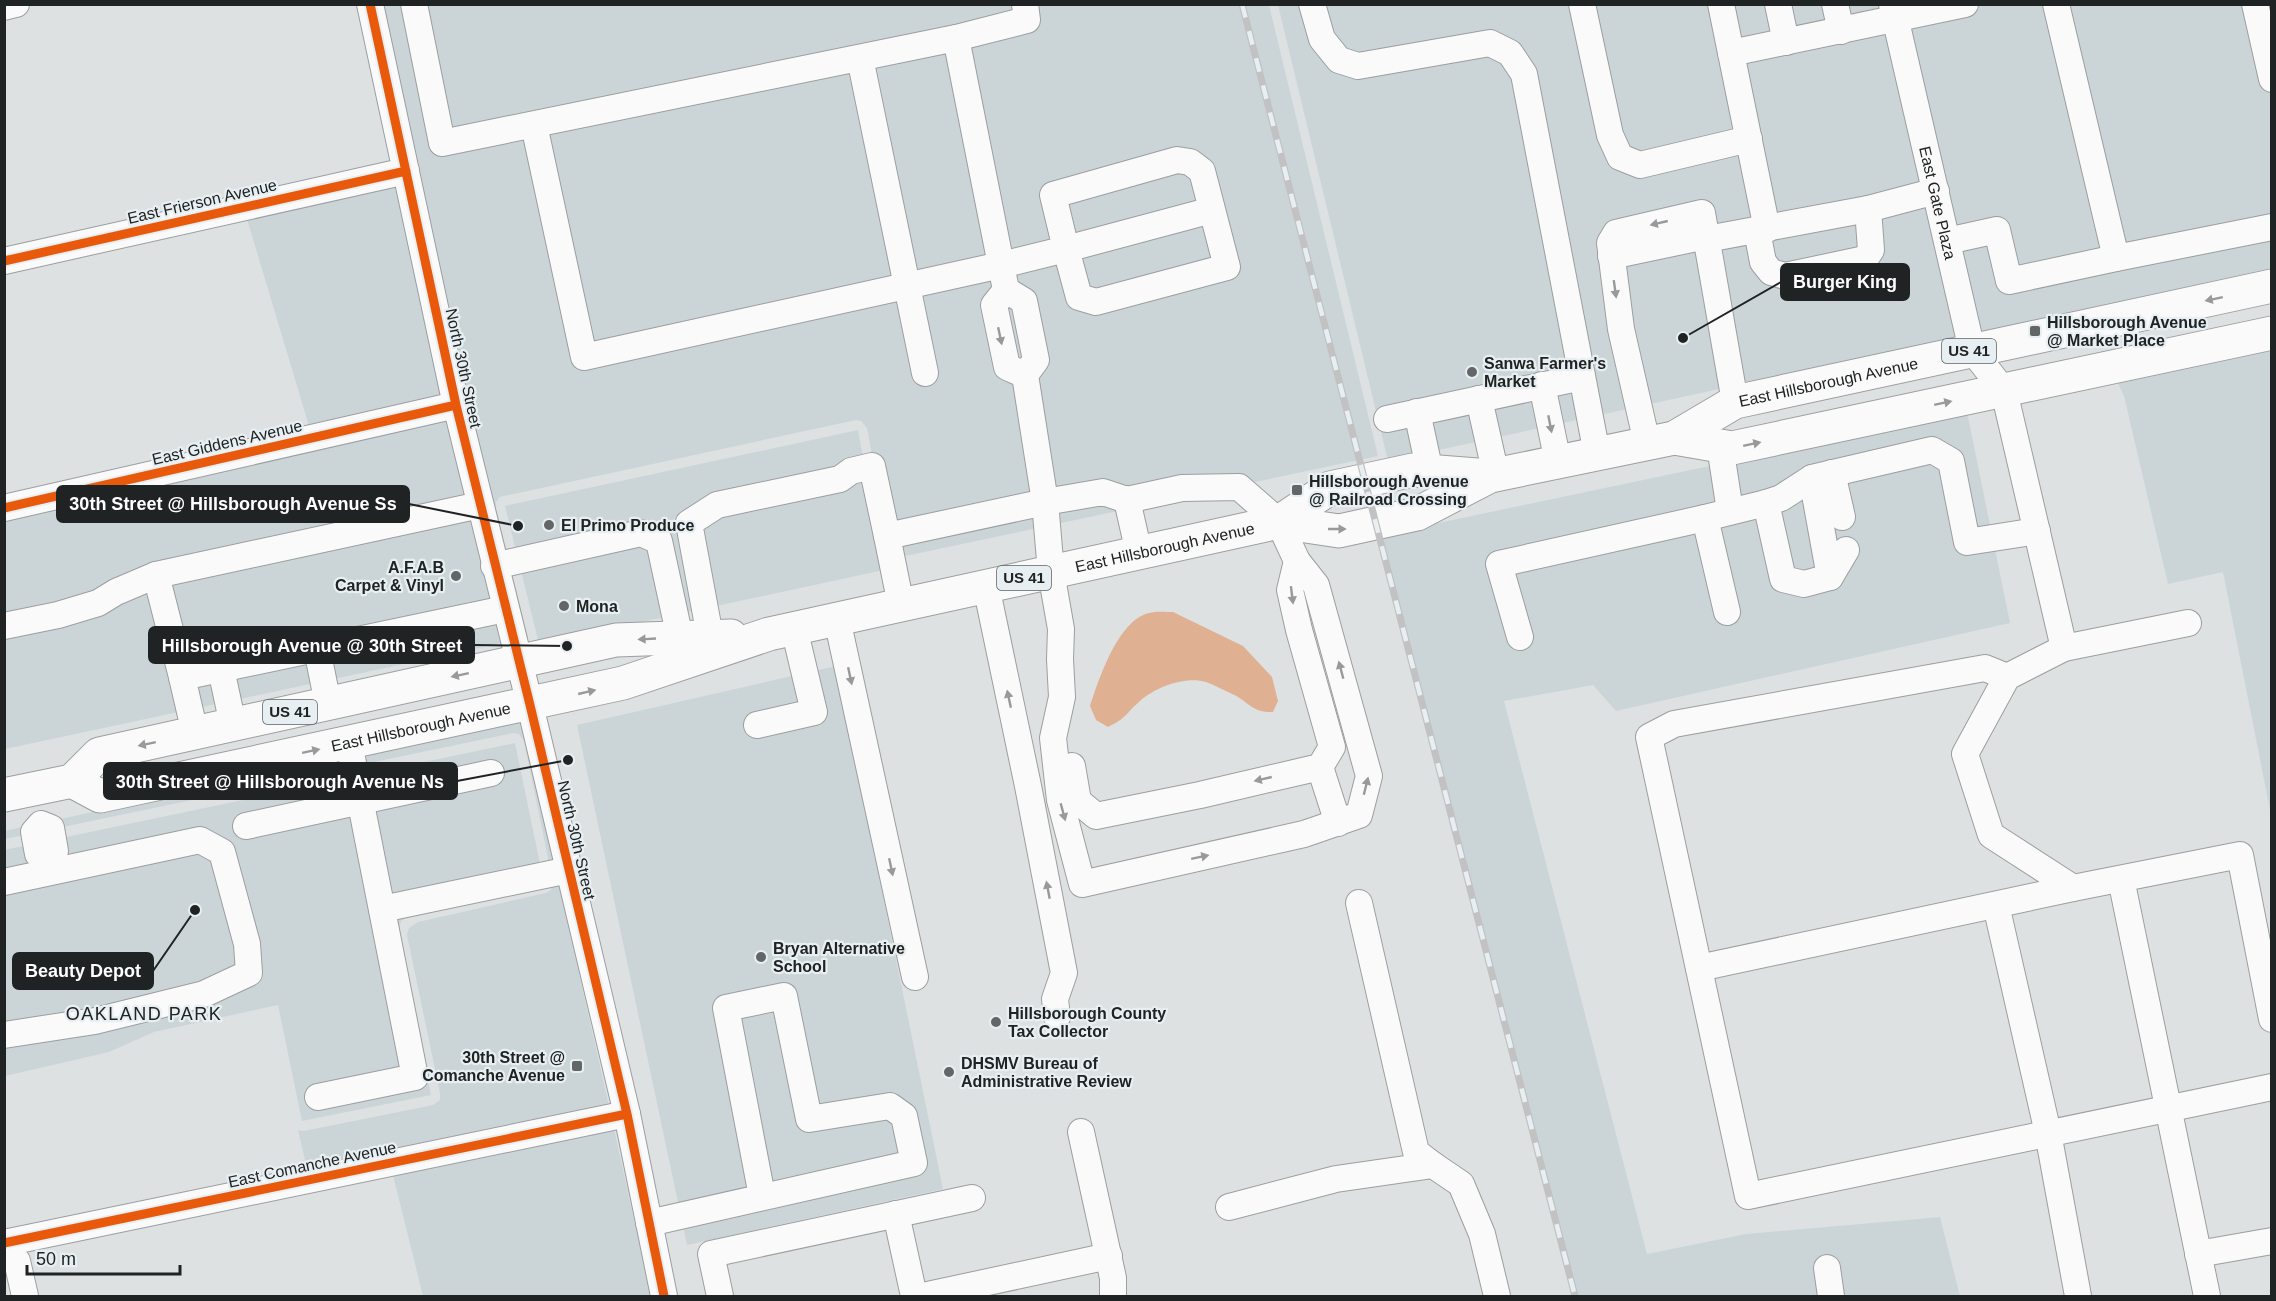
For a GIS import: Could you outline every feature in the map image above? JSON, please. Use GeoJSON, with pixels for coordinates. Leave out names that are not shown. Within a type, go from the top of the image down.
{"type":"FeatureCollection","features":[{"type":"Feature","properties":{"kind":"main road","name":"East Hillsborough Avenue"},"geometry":{"type":"LineString","coordinates":[[781,631],[616,640],[99,754],[72,781],[100,796],[530,705],[623,683],[781,631],[1279,522],[1339,531],[1417,514],[1493,476],[1661,441],[1735,402],[2271,286]]}},
{"type":"Feature","properties":{"kind":"main road","name":"East Hillsborough Avenue"},"geometry":{"type":"LineString","coordinates":[[1661,441],[1732,448],[2271,333]]}},
{"type":"Feature","properties":{"kind":"main road","name":"East Hillsborough Avenue"},"geometry":{"type":"LineString","coordinates":[[1279,522],[1330,488],[1413,470],[1493,476]]}},
{"type":"Feature","properties":{"kind":"main road"},"geometry":{"type":"LineString","coordinates":[[19,792],[72,781]]}},
{"type":"Feature","properties":{"kind":"street"},"geometry":{"type":"LineString","coordinates":[[4,7],[16,4]]}},
{"type":"Feature","properties":{"kind":"street","name":"North 30th Street"},"geometry":{"type":"LineString","coordinates":[[370,4],[456,405],[627,1114],[664,1296]]}},
{"type":"Feature","properties":{"kind":"street"},"geometry":{"type":"LineString","coordinates":[[414,4],[442,143],[956,38],[1027,20],[1025,4]]}},
{"type":"Feature","properties":{"kind":"street"},"geometry":{"type":"LineString","coordinates":[[1312,4],[1322,39],[1339,60],[1358,66],[1490,43],[1510,53],[1524,74],[1597,454]]}},
{"type":"Feature","properties":{"kind":"street"},"geometry":{"type":"LineString","coordinates":[[1582,4],[1610,135],[1620,157],[1640,165],[1749,139]]}},
{"type":"Feature","properties":{"kind":"street"},"geometry":{"type":"LineString","coordinates":[[1721,4],[1749,139],[1762,230],[1763,262],[1771,272],[1785,276],[1865,259],[1871,250],[1868,209]]}},
{"type":"Feature","properties":{"kind":"street"},"geometry":{"type":"LineString","coordinates":[[1778,4],[1786,42]]}},
{"type":"Feature","properties":{"kind":"street"},"geometry":{"type":"LineString","coordinates":[[1835,4],[1841,31]]}},
{"type":"Feature","properties":{"kind":"street"},"geometry":{"type":"LineString","coordinates":[[2056,4],[2116,258]]}},
{"type":"Feature","properties":{"kind":"street"},"geometry":{"type":"LineString","coordinates":[[2256,4],[2271,79]]}},
{"type":"Feature","properties":{"kind":"street"},"geometry":{"type":"LineString","coordinates":[[1731,53],[1841,31],[1894,12],[1951,6]]}},
{"type":"Feature","properties":{"kind":"street","name":"East Gate Plaza"},"geometry":{"type":"LineString","coordinates":[[1894,12],[1972,350],[2004,391]]}},
{"type":"Feature","properties":{"kind":"street"},"geometry":{"type":"LineString","coordinates":[[888,536],[1045,502],[1103,492],[1127,500],[1182,488],[1239,487],[1279,522],[1297,561],[1316,585],[1369,776],[1359,815],[1304,834],[1082,884],[1060,800],[1053,738],[1062,697],[1061,629],[1051,572],[1045,502],[1025,375],[1036,360],[1024,301],[1004,277],[956,38]]}},
{"type":"Feature","properties":{"kind":"street"},"geometry":{"type":"LineString","coordinates":[[860,58],[925,373]]}},
{"type":"Feature","properties":{"kind":"street"},"geometry":{"type":"LineString","coordinates":[[534,125],[584,357],[906,285],[1004,277],[1066,249],[1212,210]]}},
{"type":"Feature","properties":{"kind":"street"},"geometry":{"type":"LineString","coordinates":[[1177,160],[1191,162],[1202,171],[1227,267],[1096,302],[1079,297],[1066,249],[1053,195],[1177,160]]}},
{"type":"Feature","properties":{"kind":"street","name":"East Frierson Avenue"},"geometry":{"type":"LineString","coordinates":[[4,261],[406,171]]}},
{"type":"Feature","properties":{"kind":"street"},"geometry":{"type":"LineString","coordinates":[[1661,441],[1621,329],[1610,243],[1616,233],[1705,229],[1762,230],[1868,209],[1936,191]]}},
{"type":"Feature","properties":{"kind":"street"},"geometry":{"type":"LineString","coordinates":[[1947,241],[1997,230],[2009,281],[2271,227]]}},
{"type":"Feature","properties":{"kind":"street"},"geometry":{"type":"LineString","coordinates":[[1705,229],[1735,402]]}},
{"type":"Feature","properties":{"kind":"street"},"geometry":{"type":"LineString","coordinates":[[1387,419],[1582,377]]}},
{"type":"Feature","properties":{"kind":"street"},"geometry":{"type":"LineString","coordinates":[[1542,385],[1558,462]]}},
{"type":"Feature","properties":{"kind":"street"},"geometry":{"type":"LineString","coordinates":[[2004,391],[2064,648]]}},
{"type":"Feature","properties":{"kind":"street"},"geometry":{"type":"LineString","coordinates":[[1479,399],[1493,476]]}},
{"type":"Feature","properties":{"kind":"street","name":"East Giddens Avenue"},"geometry":{"type":"LineString","coordinates":[[4,508],[456,405]]}},
{"type":"Feature","properties":{"kind":"street"},"geometry":{"type":"LineString","coordinates":[[1417,412],[1430,472]]}},
{"type":"Feature","properties":{"kind":"street"},"geometry":{"type":"LineString","coordinates":[[1720,446],[1730,511]]}},
{"type":"Feature","properties":{"kind":"street"},"geometry":{"type":"LineString","coordinates":[[1520,637],[1499,564],[1766,503],[1781,498],[1822,476],[1932,450],[1951,461],[1967,542],[2037,531]]}},
{"type":"Feature","properties":{"kind":"street"},"geometry":{"type":"LineString","coordinates":[[695,637],[689,523],[717,505],[840,479],[851,471],[872,466],[901,605]]}},
{"type":"Feature","properties":{"kind":"street"},"geometry":{"type":"LineString","coordinates":[[1822,476],[1842,518]]}},
{"type":"Feature","properties":{"kind":"street"},"geometry":{"type":"LineString","coordinates":[[1822,476],[1830,577]]}},
{"type":"Feature","properties":{"kind":"street"},"geometry":{"type":"LineString","coordinates":[[1127,500],[1139,553]]}},
{"type":"Feature","properties":{"kind":"street"},"geometry":{"type":"LineString","coordinates":[[1766,503],[1783,579],[1804,584],[1830,577],[1846,550]]}},
{"type":"Feature","properties":{"kind":"street"},"geometry":{"type":"LineString","coordinates":[[4,626],[58,615],[98,603],[116,592],[156,575],[480,505]]}},
{"type":"Feature","properties":{"kind":"street"},"geometry":{"type":"LineString","coordinates":[[1705,518],[1727,612]]}},
{"type":"Feature","properties":{"kind":"street"},"geometry":{"type":"LineString","coordinates":[[494,566],[641,533],[658,541],[695,637]]}},
{"type":"Feature","properties":{"kind":"street"},"geometry":{"type":"LineString","coordinates":[[1061,629],[1073,656],[1079,693],[1071,730],[1070,759],[1078,801],[1096,816],[1320,767],[1332,747],[1290,590],[1297,561]]}},
{"type":"Feature","properties":{"kind":"street"},"geometry":{"type":"LineString","coordinates":[[156,575],[195,733]]}},
{"type":"Feature","properties":{"kind":"street"},"geometry":{"type":"LineString","coordinates":[[986,586],[1064,973],[1055,999],[1057,1017]]}},
{"type":"Feature","properties":{"kind":"street"},"geometry":{"type":"LineString","coordinates":[[182,677],[505,609]]}},
{"type":"Feature","properties":{"kind":"street"},"geometry":{"type":"LineString","coordinates":[[837,619],[915,977]]}},
{"type":"Feature","properties":{"kind":"street"},"geometry":{"type":"LineString","coordinates":[[2073,888],[1991,835],[1965,754],[2007,677],[2064,648],[2188,623]]}},
{"type":"Feature","properties":{"kind":"street"},"geometry":{"type":"LineString","coordinates":[[757,725],[814,712],[781,631]]}},
{"type":"Feature","properties":{"kind":"street"},"geometry":{"type":"LineString","coordinates":[[317,649],[328,704]]}},
{"type":"Feature","properties":{"kind":"street"},"geometry":{"type":"LineString","coordinates":[[2007,677],[1985,668],[1674,724],[1649,737],[1748,1196],[2271,1087]]}},
{"type":"Feature","properties":{"kind":"street"},"geometry":{"type":"LineString","coordinates":[[221,669],[233,725]]}},
{"type":"Feature","properties":{"kind":"street"},"geometry":{"type":"LineString","coordinates":[[318,1097],[415,1077],[349,743]]}},
{"type":"Feature","properties":{"kind":"street"},"geometry":{"type":"LineString","coordinates":[[1320,767],[1338,823]]}},
{"type":"Feature","properties":{"kind":"street"},"geometry":{"type":"LineString","coordinates":[[246,826],[491,773]]}},
{"type":"Feature","properties":{"kind":"street"},"geometry":{"type":"LineString","coordinates":[[19,792],[41,824],[51,828],[55,851],[50,865]]}},
{"type":"Feature","properties":{"kind":"street"},"geometry":{"type":"LineString","coordinates":[[4,882],[50,865],[200,840],[222,852],[247,944],[249,973],[204,994],[95,1022],[4,1035]]}},
{"type":"Feature","properties":{"kind":"street"},"geometry":{"type":"LineString","coordinates":[[1699,968],[2073,888],[2240,855],[2271,1019]]}},
{"type":"Feature","properties":{"kind":"street"},"geometry":{"type":"LineString","coordinates":[[382,909],[569,870]]}},
{"type":"Feature","properties":{"kind":"street"},"geometry":{"type":"LineString","coordinates":[[2121,879],[2207,1296]]}},
{"type":"Feature","properties":{"kind":"street"},"geometry":{"type":"LineString","coordinates":[[1359,903],[1416,1152],[1461,1184],[1482,1234],[1497,1296]]}},
{"type":"Feature","properties":{"kind":"street"},"geometry":{"type":"LineString","coordinates":[[1996,905],[2049,1133],[2078,1296]]}},
{"type":"Feature","properties":{"kind":"street"},"geometry":{"type":"LineString","coordinates":[[649,1223],[914,1163],[904,1116],[890,1106],[809,1119],[784,996],[726,1008],[762,1196]]}},
{"type":"Feature","properties":{"kind":"street","name":"East Comanche Avenue"},"geometry":{"type":"LineString","coordinates":[[4,1243],[627,1114]]}},
{"type":"Feature","properties":{"kind":"street"},"geometry":{"type":"LineString","coordinates":[[1081,1131],[1109,1256],[1113,1296]]}},
{"type":"Feature","properties":{"kind":"street"},"geometry":{"type":"LineString","coordinates":[[1229,1207],[1336,1179],[1433,1166]]}},
{"type":"Feature","properties":{"kind":"street"},"geometry":{"type":"LineString","coordinates":[[720,1296],[711,1254],[972,1198]]}},
{"type":"Feature","properties":{"kind":"street"},"geometry":{"type":"LineString","coordinates":[[896,1214],[914,1296]]}},
{"type":"Feature","properties":{"kind":"street"},"geometry":{"type":"LineString","coordinates":[[2198,1254],[2271,1241]]}},
{"type":"Feature","properties":{"kind":"street"},"geometry":{"type":"LineString","coordinates":[[4,1252],[17,1261],[25,1296]]}},
{"type":"Feature","properties":{"kind":"street"},"geometry":{"type":"LineString","coordinates":[[923,1296],[1109,1256]]}},
{"type":"Feature","properties":{"kind":"street"},"geometry":{"type":"LineString","coordinates":[[1827,1268],[1831,1296]]}},
{"type":"Feature","properties":{"kind":"shaded area"},"geometry":{"type":"Polygon","coordinates":[[[381,5],[1269,5],[1378,456],[891,559],[867,428],[861,421],[856,420],[500,497],[496,502],[496,508],[528,637],[523,638],[466,403],[381,5]]]}},
{"type":"Feature","properties":{"kind":"shaded area"},"geometry":{"type":"Polygon","coordinates":[[[1278,5],[2271,5],[2271,269],[1388,461],[1278,5]]]}},
{"type":"Feature","properties":{"kind":"shaded area"},"geometry":{"type":"Polygon","coordinates":[[[398,185],[443,396],[309,426],[247,219],[398,185]]]}},
{"type":"Feature","properties":{"kind":"shaded area"},"geometry":{"type":"Polygon","coordinates":[[[2271,348],[2271,815],[2223,572],[2168,584],[2124,396],[2117,381],[2271,348]]]}},
{"type":"Feature","properties":{"kind":"shaded area"},"geometry":{"type":"Polygon","coordinates":[[[1967,412],[2010,623],[1616,711],[1593,685],[1504,701],[1647,1254],[1746,1234],[1940,1217],[1960,1296],[1572,1296],[1381,535],[1967,412]]]}},
{"type":"Feature","properties":{"kind":"shaded area"},"geometry":{"type":"Polygon","coordinates":[[[448,419],[502,643],[5,749],[4,520],[448,419]]]}},
{"type":"Feature","properties":{"kind":"shaded area"},"geometry":{"type":"Polygon","coordinates":[[[858,430],[884,570],[539,644],[505,506],[858,430]]]}},
{"type":"Feature","properties":{"kind":"shaded area"},"geometry":{"type":"Polygon","coordinates":[[[1152,612],[1173,612],[1243,646],[1272,677],[1278,701],[1273,712],[1255,709],[1238,697],[1209,683],[1189,680],[1154,691],[1123,718],[1108,727],[1096,720],[1090,706],[1104,667],[1119,638],[1138,618],[1152,612]]]}},
{"type":"Feature","properties":{"kind":"shaded area","name":"Bryan Alternative School"},"geometry":{"type":"Polygon","coordinates":[[[836,666],[943,1189],[687,1245],[577,725],[836,666]]]}},
{"type":"Feature","properties":{"kind":"shaded area"},"geometry":{"type":"Polygon","coordinates":[[[522,720],[609,1106],[307,1168],[298,1130],[304,1131],[433,1105],[440,1100],[407,935],[409,928],[418,922],[551,890],[553,882],[524,741],[519,734],[513,733],[5,839],[4,831],[522,720]]]}},
{"type":"Feature","properties":{"kind":"shaded area"},"geometry":{"type":"Polygon","coordinates":[[[515,743],[544,883],[415,912],[401,921],[398,935],[431,1095],[302,1121],[278,1005],[154,1032],[109,1052],[5,1076],[4,850],[515,743]]]}},
{"type":"Feature","properties":{"kind":"shaded area"},"geometry":{"type":"Polygon","coordinates":[[[614,1129],[651,1296],[423,1296],[393,1175],[614,1129]]]}},
{"type":"Feature","properties":{"kind":"railway"},"geometry":{"type":"LineString","coordinates":[[1242,4],[1575,1296]]}},
{"type":"Feature","properties":{"kind":"cycle path"},"geometry":{"type":"LineString","coordinates":[[370,4],[456,405],[627,1114],[664,1296]]}},
{"type":"Feature","properties":{"kind":"cycle path"},"geometry":{"type":"LineString","coordinates":[[4,261],[406,171]]}},
{"type":"Feature","properties":{"kind":"cycle path"},"geometry":{"type":"LineString","coordinates":[[4,508],[456,405]]}},
{"type":"Feature","properties":{"kind":"cycle path"},"geometry":{"type":"LineString","coordinates":[[4,1243],[627,1114]]}},
{"type":"Feature","properties":{"kind":"place","name":"Hillsborough Avenue @ Market Place"},"geometry":{"type":"Point","coordinates":[2035,331]}},
{"type":"Feature","properties":{"kind":"place","name":"Burger King"},"geometry":{"type":"Point","coordinates":[1683,338]}},
{"type":"Feature","properties":{"kind":"place","name":"Sanwa Farmer's Market"},"geometry":{"type":"Point","coordinates":[1472,372]}},
{"type":"Feature","properties":{"kind":"place","name":"Hillsborough Avenue @ Railroad Crossing"},"geometry":{"type":"Point","coordinates":[1297,490]}},
{"type":"Feature","properties":{"kind":"place","name":"El Primo Produce"},"geometry":{"type":"Point","coordinates":[549,525]}},
{"type":"Feature","properties":{"kind":"place","name":"30th Street @ Hillsborough Avenue Ss"},"geometry":{"type":"Point","coordinates":[518,526]}},
{"type":"Feature","properties":{"kind":"place","name":"A.F.A.B Carpet & Vinyl"},"geometry":{"type":"Point","coordinates":[456,576]}},
{"type":"Feature","properties":{"kind":"place","name":"Mona"},"geometry":{"type":"Point","coordinates":[564,606]}},
{"type":"Feature","properties":{"kind":"place","name":"Hillsborough Avenue @ 30th Street"},"geometry":{"type":"Point","coordinates":[567,646]}},
{"type":"Feature","properties":{"kind":"place","name":"30th Street @ Hillsborough Avenue Ns"},"geometry":{"type":"Point","coordinates":[568,760]}},
{"type":"Feature","properties":{"kind":"place","name":"Beauty Depot"},"geometry":{"type":"Point","coordinates":[195,910]}},
{"type":"Feature","properties":{"kind":"place","name":"Bryan Alternative School"},"geometry":{"type":"Point","coordinates":[761,957]}},
{"type":"Feature","properties":{"kind":"place","name":"Hillsborough County Tax Collector"},"geometry":{"type":"Point","coordinates":[996,1022]}},
{"type":"Feature","properties":{"kind":"place","name":"30th Street @ Comanche Avenue"},"geometry":{"type":"Point","coordinates":[577,1066]}},
{"type":"Feature","properties":{"kind":"place","name":"DHSMV Bureau of Administrative Review"},"geometry":{"type":"Point","coordinates":[949,1072]}},
{"type":"Feature","properties":{"kind":"district","name":"OAKLAND PARK"},"geometry":{"type":"Point","coordinates":[144,1014]}}]}
